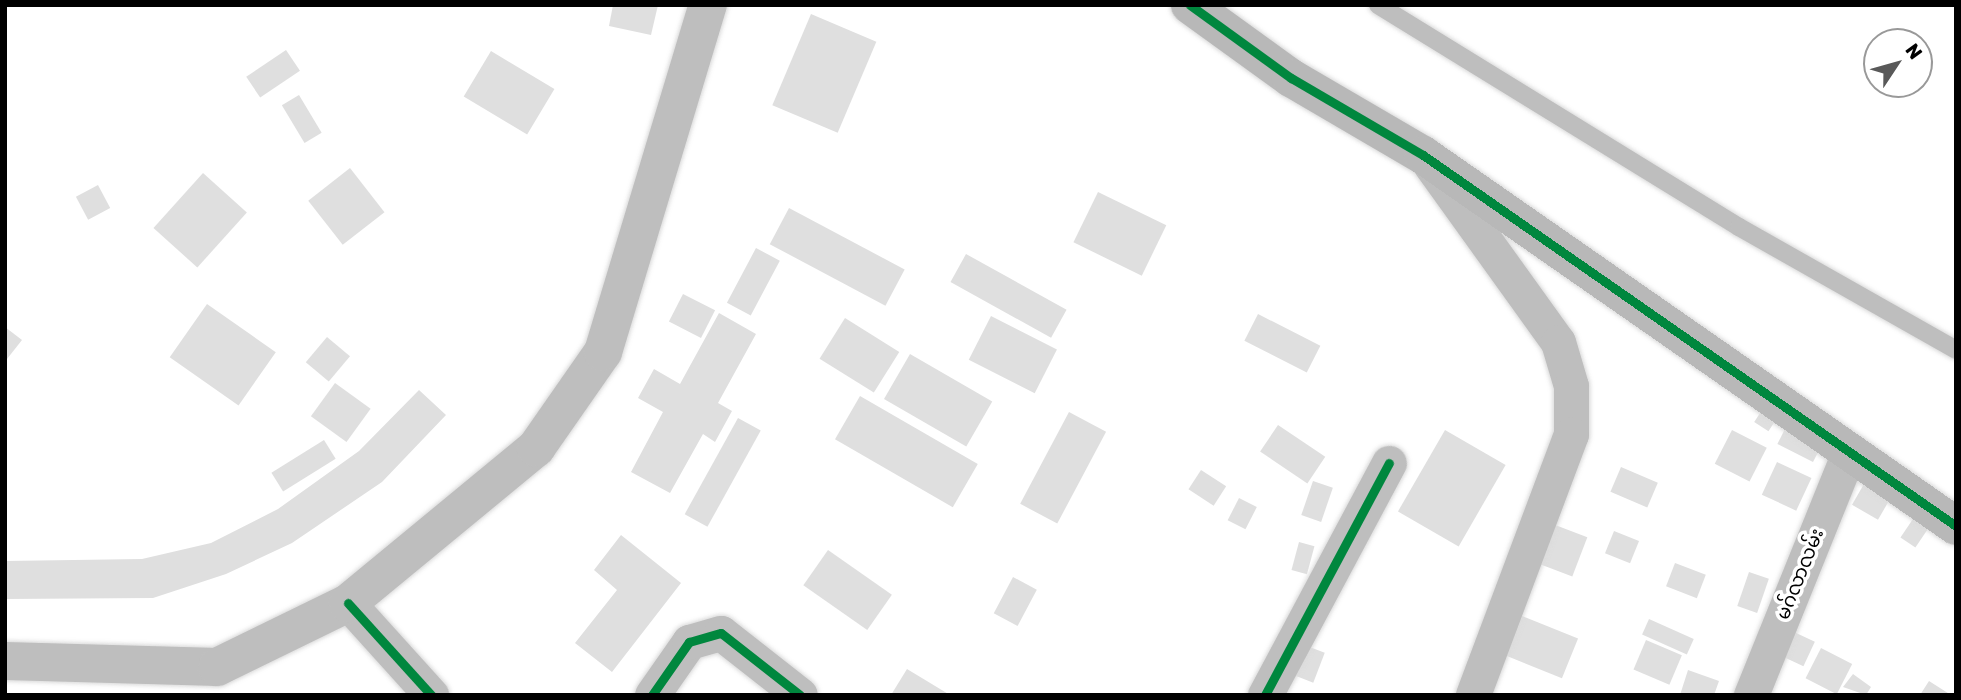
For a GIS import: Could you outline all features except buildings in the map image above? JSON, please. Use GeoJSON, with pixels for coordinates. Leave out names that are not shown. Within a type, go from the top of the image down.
{"type":"FeatureCollection","features":[{"type":"Feature","properties":{"kind":"main road"},"geometry":{"type":"LineString","coordinates":[[5,661],[217,667],[348,603],[536,448],[603,352],[708,5]]}},
{"type":"Feature","properties":{"kind":"street"},"geometry":{"type":"LineString","coordinates":[[1190,5],[1291,78],[1423,155],[1956,526]]}},
{"type":"Feature","properties":{"kind":"street"},"geometry":{"type":"LineString","coordinates":[[1423,155],[1558,342],[1571,386],[1571,434],[1473,695]]}},
{"type":"Feature","properties":{"kind":"street","name":"မဂ်လာလမ်း"},"geometry":{"type":"LineString","coordinates":[[1751,695],[1849,453]]}},
{"type":"Feature","properties":{"kind":"street"},"geometry":{"type":"LineString","coordinates":[[1265,695],[1390,463]]}},
{"type":"Feature","properties":{"kind":"street"},"geometry":{"type":"LineString","coordinates":[[348,603],[431,695]]}},
{"type":"Feature","properties":{"kind":"street"},"geometry":{"type":"LineString","coordinates":[[653,695],[688,642],[722,633],[800,695]]}},
{"type":"Feature","properties":{"kind":"lane"},"geometry":{"type":"LineString","coordinates":[[1378,5],[1739,227],[1956,349]]}},
{"type":"Feature","properties":{"kind":"cycle path"},"geometry":{"type":"LineString","coordinates":[[1190,5],[1291,78],[1423,155],[1956,526]]}},
{"type":"Feature","properties":{"kind":"cycle path"},"geometry":{"type":"LineString","coordinates":[[1265,695],[1389,463]]}},
{"type":"Feature","properties":{"kind":"cycle path"},"geometry":{"type":"LineString","coordinates":[[348,603],[431,695]]}},
{"type":"Feature","properties":{"kind":"cycle path"},"geometry":{"type":"LineString","coordinates":[[652,695],[689,642],[721,633],[800,695]]}}]}
